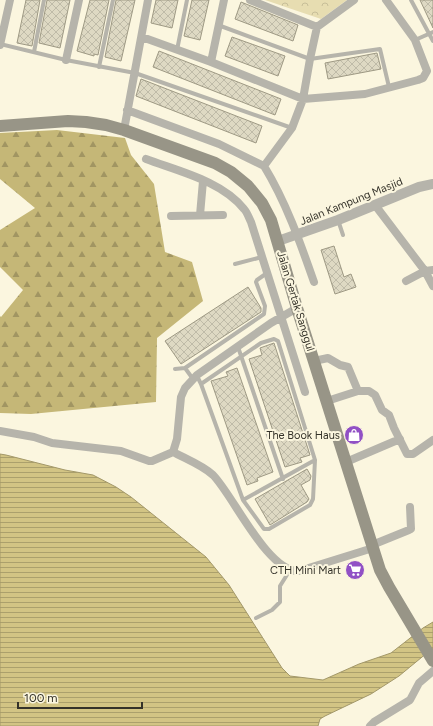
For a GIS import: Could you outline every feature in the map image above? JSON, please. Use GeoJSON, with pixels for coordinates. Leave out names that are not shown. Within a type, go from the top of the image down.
{"type":"FeatureCollection","features":[{"type":"Feature","properties":{"kind":"main road","name":"Jalan Gertak Sanggul"},"geometry":{"type":"LineString","coordinates":[[0,126],[68,121],[86,122],[124,130],[215,163],[231,172],[248,186],[262,203],[271,220],[278,241],[297,308],[380,570],[388,587],[431,658]]}},
{"type":"Feature","properties":{"kind":"street"},"geometry":{"type":"LineString","coordinates":[[0,44],[10,0]]}},
{"type":"Feature","properties":{"kind":"street"},"geometry":{"type":"LineString","coordinates":[[66,60],[79,0]]}},
{"type":"Feature","properties":{"kind":"street"},"geometry":{"type":"LineString","coordinates":[[124,130],[148,0]]}},
{"type":"Feature","properties":{"kind":"street"},"geometry":{"type":"LineString","coordinates":[[211,62],[224,0]]}},
{"type":"Feature","properties":{"kind":"street"},"geometry":{"type":"LineString","coordinates":[[250,0],[318,27]]}},
{"type":"Feature","properties":{"kind":"street"},"geometry":{"type":"LineString","coordinates":[[264,166],[292,128],[303,99],[310,59],[318,27],[354,0]]}},
{"type":"Feature","properties":{"kind":"street"},"geometry":{"type":"LineString","coordinates":[[142,37],[211,62],[303,99],[365,94],[418,80],[423,78],[427,71],[415,40],[386,0]]}},
{"type":"Feature","properties":{"kind":"street"},"geometry":{"type":"LineString","coordinates":[[127,110],[219,144],[264,166],[276,185],[298,235],[314,282]]}},
{"type":"Feature","properties":{"kind":"street"},"geometry":{"type":"LineString","coordinates":[[146,159],[217,186],[233,197],[245,210],[251,222],[305,392]]}},
{"type":"Feature","properties":{"kind":"street"},"geometry":{"type":"LineString","coordinates":[[200,215],[203,180]]}},
{"type":"Feature","properties":{"kind":"street","name":"Jalan Kampung Masjid"},"geometry":{"type":"LineString","coordinates":[[278,241],[338,220],[419,187],[433,184]]}},
{"type":"Feature","properties":{"kind":"street"},"geometry":{"type":"LineString","coordinates":[[375,205],[429,270],[433,286]]}},
{"type":"Feature","properties":{"kind":"street"},"geometry":{"type":"LineString","coordinates":[[171,216],[223,215]]}},
{"type":"Feature","properties":{"kind":"street"},"geometry":{"type":"LineString","coordinates":[[406,281],[429,270]]}},
{"type":"Feature","properties":{"kind":"street"},"geometry":{"type":"LineString","coordinates":[[0,431],[34,437],[52,443],[121,452],[152,461],[173,452],[177,440],[183,392],[195,377],[297,308]]}},
{"type":"Feature","properties":{"kind":"street"},"geometry":{"type":"LineString","coordinates":[[314,361],[328,358],[340,365],[348,367],[358,391]]}},
{"type":"Feature","properties":{"kind":"street"},"geometry":{"type":"LineString","coordinates":[[326,401],[358,391],[369,391],[375,394],[382,410],[389,415],[404,450],[409,455],[413,454],[433,440]]}},
{"type":"Feature","properties":{"kind":"street"},"geometry":{"type":"LineString","coordinates":[[346,462],[400,440]]}},
{"type":"Feature","properties":{"kind":"street"},"geometry":{"type":"LineString","coordinates":[[173,452],[201,467],[213,476],[268,553],[290,570],[299,571],[372,546],[411,529],[410,506]]}},
{"type":"Feature","properties":{"kind":"street"},"geometry":{"type":"LineString","coordinates":[[370,726],[410,700],[420,683],[433,671]]}},
{"type":"Feature","properties":{"kind":"lane"},"geometry":{"type":"LineString","coordinates":[[34,52],[44,0]]}},
{"type":"Feature","properties":{"kind":"lane"},"geometry":{"type":"LineString","coordinates":[[99,67],[112,0]]}},
{"type":"Feature","properties":{"kind":"lane"},"geometry":{"type":"LineString","coordinates":[[177,50],[187,0]]}},
{"type":"Feature","properties":{"kind":"lane"},"geometry":{"type":"LineString","coordinates":[[411,0],[431,32],[433,41]]}},
{"type":"Feature","properties":{"kind":"lane"},"geometry":{"type":"LineString","coordinates":[[218,25],[310,59],[380,50],[389,87]]}},
{"type":"Feature","properties":{"kind":"lane"},"geometry":{"type":"LineString","coordinates":[[415,40],[431,32]]}},
{"type":"Feature","properties":{"kind":"lane"},"geometry":{"type":"LineString","coordinates":[[0,44],[66,60],[135,73],[292,128]]}},
{"type":"Feature","properties":{"kind":"lane"},"geometry":{"type":"LineString","coordinates":[[338,220],[343,235]]}},
{"type":"Feature","properties":{"kind":"lane"},"geometry":{"type":"LineString","coordinates":[[235,264],[262,257]]}},
{"type":"Feature","properties":{"kind":"lane"},"geometry":{"type":"LineString","coordinates":[[175,369],[185,368],[264,314],[265,306],[256,282],[267,273]]}},
{"type":"Feature","properties":{"kind":"lane"},"geometry":{"type":"LineString","coordinates":[[185,368],[201,384],[243,500],[264,529],[269,529],[312,503],[316,460],[278,341],[274,339],[261,343],[201,384]]}},
{"type":"Feature","properties":{"kind":"lane"},"geometry":{"type":"LineString","coordinates":[[238,347],[284,479]]}},
{"type":"Feature","properties":{"kind":"lane"},"geometry":{"type":"LineString","coordinates":[[243,500],[284,479],[316,460]]}},
{"type":"Feature","properties":{"kind":"lane"},"geometry":{"type":"LineString","coordinates":[[256,618],[272,610],[280,602],[280,586],[290,570]]}},
{"type":"Feature","properties":{"kind":"green space"},"geometry":{"type":"Polygon","coordinates":[[[265,0],[347,0],[321,19],[265,0]]]}},
{"type":"Feature","properties":{"kind":"green space"},"geometry":{"type":"Polygon","coordinates":[[[57,130],[125,138],[131,155],[154,184],[165,252],[192,262],[203,301],[157,338],[156,402],[31,414],[0,413],[0,316],[1,317],[23,290],[0,267],[0,230],[35,208],[0,179],[0,133],[57,130]]]}},
{"type":"Feature","properties":{"kind":"shaded area"},"geometry":{"type":"Polygon","coordinates":[[[0,454],[65,470],[93,475],[131,497],[206,557],[229,585],[282,668],[290,676],[323,680],[359,664],[391,653],[433,622],[433,648],[399,676],[371,694],[320,719],[318,726],[0,726],[0,454]]]}},
{"type":"Feature","properties":{"kind":"building"},"geometry":{"type":"Polygon","coordinates":[[[26,0],[40,0],[32,46],[17,43],[26,0]]]}},
{"type":"Feature","properties":{"kind":"building"},"geometry":{"type":"Polygon","coordinates":[[[47,0],[70,0],[60,48],[39,43],[47,0]]]}},
{"type":"Feature","properties":{"kind":"building"},"geometry":{"type":"Polygon","coordinates":[[[90,0],[109,0],[98,55],[94,54],[94,56],[77,51],[90,0]]]}},
{"type":"Feature","properties":{"kind":"building"},"geometry":{"type":"Polygon","coordinates":[[[116,0],[135,0],[121,61],[105,57],[116,0]]]}},
{"type":"Feature","properties":{"kind":"building"},"geometry":{"type":"Polygon","coordinates":[[[156,0],[178,0],[172,28],[151,23],[156,0]]]}},
{"type":"Feature","properties":{"kind":"building"},"geometry":{"type":"Polygon","coordinates":[[[192,0],[209,0],[200,40],[184,36],[192,0]]]}},
{"type":"Feature","properties":{"kind":"building"},"geometry":{"type":"Polygon","coordinates":[[[420,0],[433,0],[433,28],[420,0]]]}},
{"type":"Feature","properties":{"kind":"building"},"geometry":{"type":"Polygon","coordinates":[[[241,2],[298,25],[293,41],[235,19],[241,2]]]}},
{"type":"Feature","properties":{"kind":"building"},"geometry":{"type":"Polygon","coordinates":[[[232,37],[285,56],[278,76],[225,56],[232,37]]]}},
{"type":"Feature","properties":{"kind":"building"},"geometry":{"type":"Polygon","coordinates":[[[159,51],[281,99],[275,115],[153,67],[159,51]]]}},
{"type":"Feature","properties":{"kind":"building"},"geometry":{"type":"Polygon","coordinates":[[[377,53],[381,69],[328,79],[325,63],[377,53]]]}},
{"type":"Feature","properties":{"kind":"building"},"geometry":{"type":"Polygon","coordinates":[[[141,79],[262,126],[256,143],[136,96],[141,79]]]}},
{"type":"Feature","properties":{"kind":"building"},"geometry":{"type":"Polygon","coordinates":[[[334,246],[344,277],[351,274],[356,287],[335,294],[321,250],[334,246]]]}},
{"type":"Feature","properties":{"kind":"building"},"geometry":{"type":"Polygon","coordinates":[[[248,287],[261,308],[261,312],[181,364],[165,341],[248,287]]]}},
{"type":"Feature","properties":{"kind":"building"},"geometry":{"type":"Polygon","coordinates":[[[274,343],[310,455],[300,458],[302,462],[285,467],[249,359],[262,355],[260,348],[274,343]]]}},
{"type":"Feature","properties":{"kind":"building"},"geometry":{"type":"Polygon","coordinates":[[[237,368],[273,472],[257,478],[258,481],[247,485],[211,381],[228,376],[226,372],[237,368]]]}},
{"type":"Feature","properties":{"kind":"building"},"geometry":{"type":"Polygon","coordinates":[[[307,469],[311,476],[310,480],[301,485],[309,499],[307,502],[270,525],[255,499],[307,469]]]}},
{"type":"Feature","properties":{"kind":"place","name":"The Book Haus"},"geometry":{"type":"Point","coordinates":[354,435]}},
{"type":"Feature","properties":{"kind":"place","name":"CTH Mini Mart"},"geometry":{"type":"Point","coordinates":[355,570]}}]}
